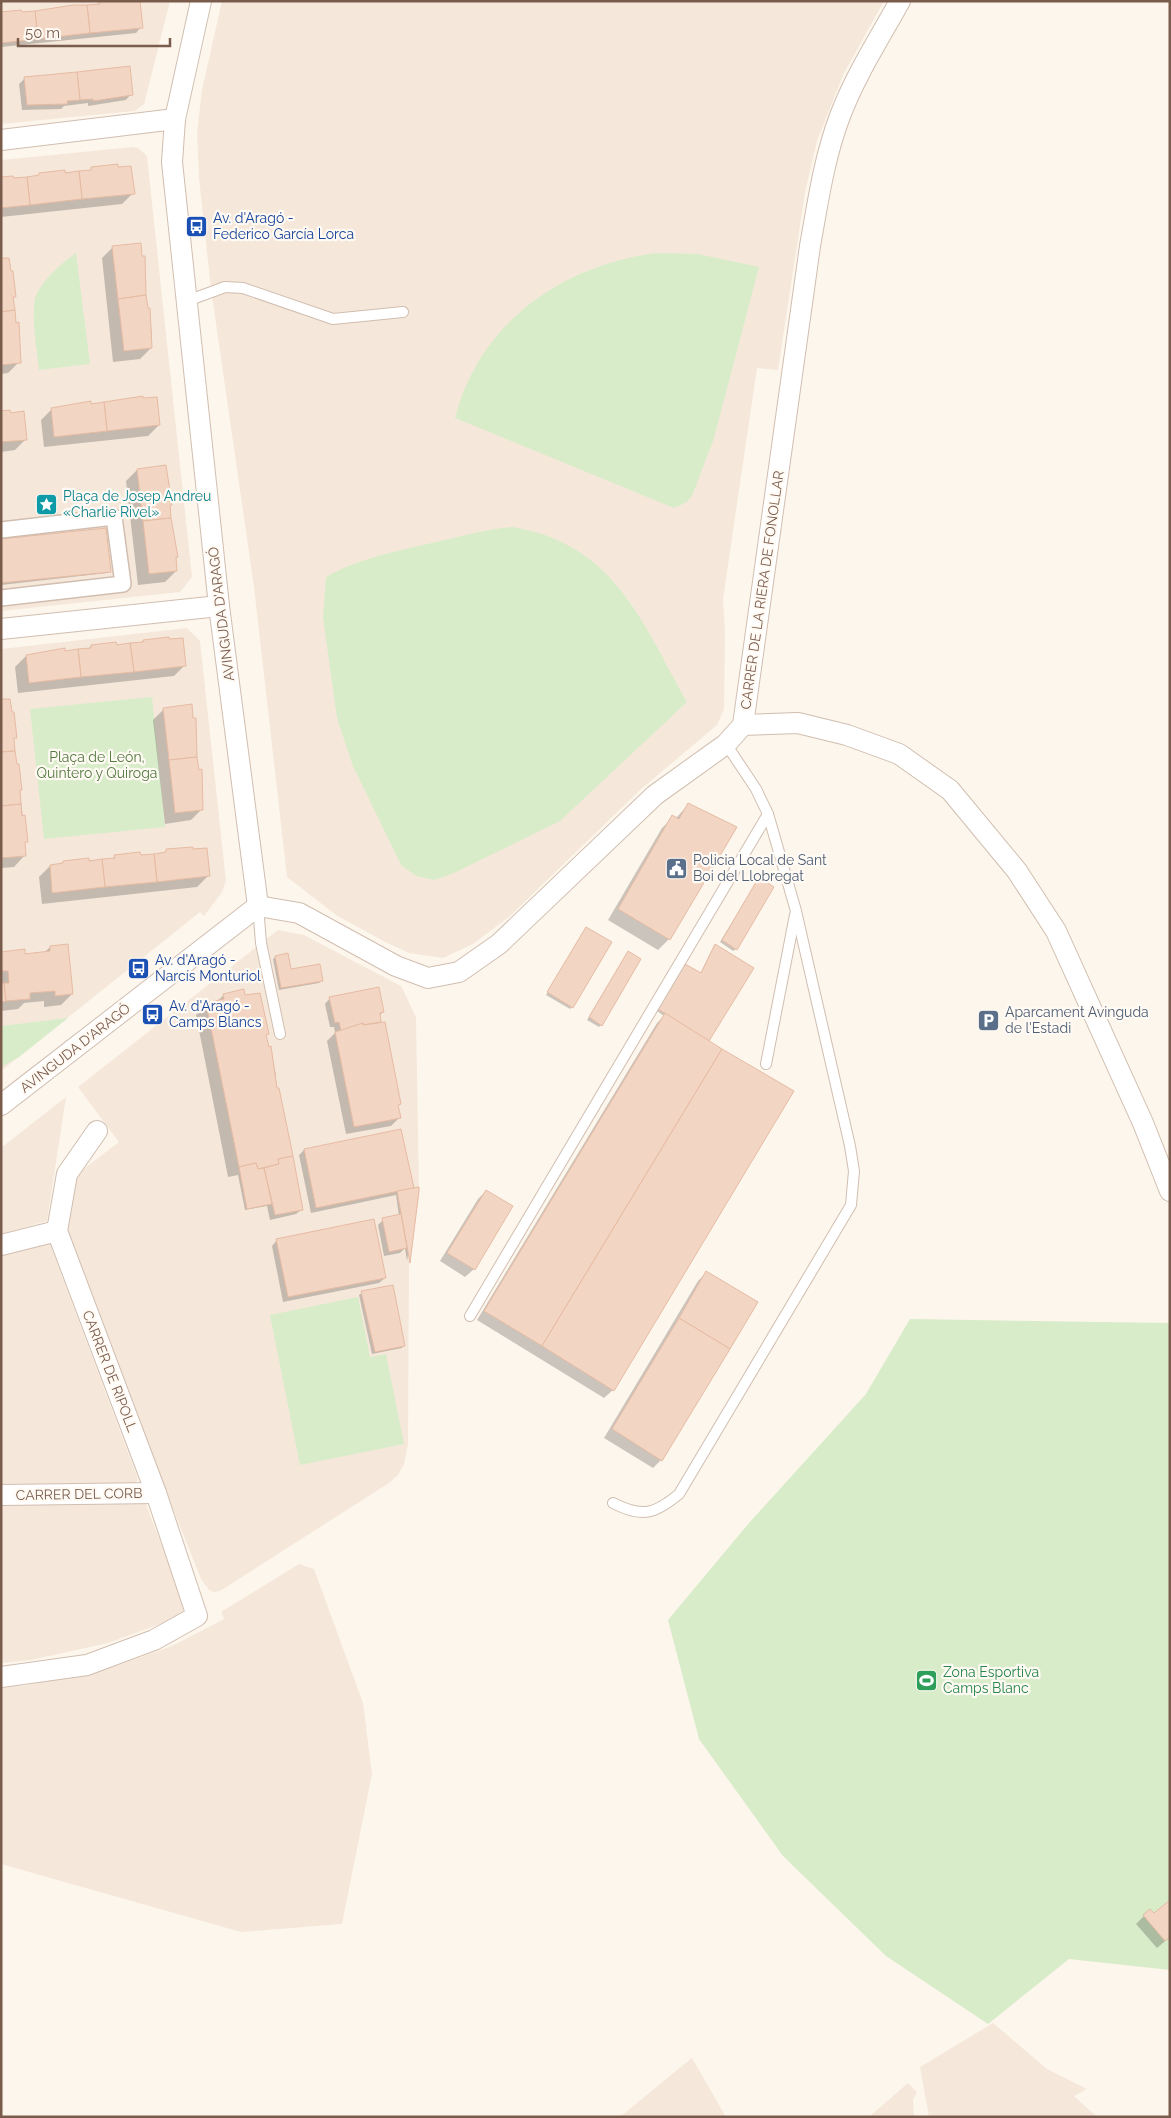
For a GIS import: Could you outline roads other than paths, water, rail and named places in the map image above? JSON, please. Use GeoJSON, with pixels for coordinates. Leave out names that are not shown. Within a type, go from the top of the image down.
{"type":"FeatureCollection","features":[{"type":"Feature","properties":{"kind":"street","name":"AVINGUDA D'ARAGÓ"},"geometry":{"type":"LineString","coordinates":[[1,1105],[258,906],[219,606],[172,162],[175,119],[201,1]]}},
{"type":"Feature","properties":{"kind":"street","name":"CARRER DE LA RIERA DE FONOLLAR"},"geometry":{"type":"LineString","coordinates":[[258,906],[299,914],[396,966],[428,978],[459,972],[499,944],[656,795],[726,744],[743,725],[810,246],[822,173],[840,116],[855,83],[900,1]]}},
{"type":"Feature","properties":{"kind":"street"},"geometry":{"type":"LineString","coordinates":[[1,140],[175,119]]}},
{"type":"Feature","properties":{"kind":"street"},"geometry":{"type":"LineString","coordinates":[[1,530],[114,517],[122,584],[1,598]]}},
{"type":"Feature","properties":{"kind":"street"},"geometry":{"type":"LineString","coordinates":[[1,629],[219,606]]}},
{"type":"Feature","properties":{"kind":"street"},"geometry":{"type":"LineString","coordinates":[[743,725],[798,723],[847,735],[900,754],[950,790],[1017,871],[1056,931],[1143,1123],[1170,1191]]}},
{"type":"Feature","properties":{"kind":"street"},"geometry":{"type":"LineString","coordinates":[[1,1245],[57,1231],[67,1174],[97,1131]]}},
{"type":"Feature","properties":{"kind":"street","name":"CARRER DE RIPOLL"},"geometry":{"type":"LineString","coordinates":[[1,1677],[87,1665],[154,1640],[197,1616],[156,1493],[57,1231]]}},
{"type":"Feature","properties":{"kind":"street","name":"CARRER DEL CORB"},"geometry":{"type":"LineString","coordinates":[[1,1495],[156,1493]]}},
{"type":"Feature","properties":{"kind":"lane"},"geometry":{"type":"LineString","coordinates":[[187,301],[225,288],[243,288],[333,319],[403,312]]}},
{"type":"Feature","properties":{"kind":"lane"},"geometry":{"type":"LineString","coordinates":[[614,1503],[636,1513],[650,1512],[665,1505],[678,1494],[851,1205],[854,1171],[850,1146],[796,911],[768,814],[756,789],[726,744]]}},
{"type":"Feature","properties":{"kind":"lane"},"geometry":{"type":"LineString","coordinates":[[470,1316],[768,814]]}},
{"type":"Feature","properties":{"kind":"lane"},"geometry":{"type":"LineString","coordinates":[[258,906],[261,943],[280,1034]]}},
{"type":"Feature","properties":{"kind":"lane"},"geometry":{"type":"LineString","coordinates":[[766,1064],[796,911]]}},
{"type":"Feature","properties":{"kind":"place","name":"Av. d'Aragó - Federico García Lorca"},"geometry":{"type":"Point","coordinates":[197,226]}},
{"type":"Feature","properties":{"kind":"place","name":"Plaça de Josep Andreu «Charlie Rivel»"},"geometry":{"type":"Point","coordinates":[47,504]}},
{"type":"Feature","properties":{"kind":"place","name":"Policia Local de Sant Boi del Llobregat"},"geometry":{"type":"Point","coordinates":[677,868]}},
{"type":"Feature","properties":{"kind":"place","name":"Av. d'Aragó - Narcís Monturiol"},"geometry":{"type":"Point","coordinates":[139,968]}},
{"type":"Feature","properties":{"kind":"place","name":"Av. d'Aragó - Camps Blancs"},"geometry":{"type":"Point","coordinates":[153,1014]}},
{"type":"Feature","properties":{"kind":"place","name":"Aparcament Avinguda de l'Estadi"},"geometry":{"type":"Point","coordinates":[989,1020]}},
{"type":"Feature","properties":{"kind":"place","name":"Zona Esportiva Camps Blanc"},"geometry":{"type":"Point","coordinates":[927,1680]}},
{"type":"Feature","properties":{"kind":"park label","name":"Plaça de León, Quintero y Quiroga"},"geometry":{"type":"Point","coordinates":[97,766]}}]}
